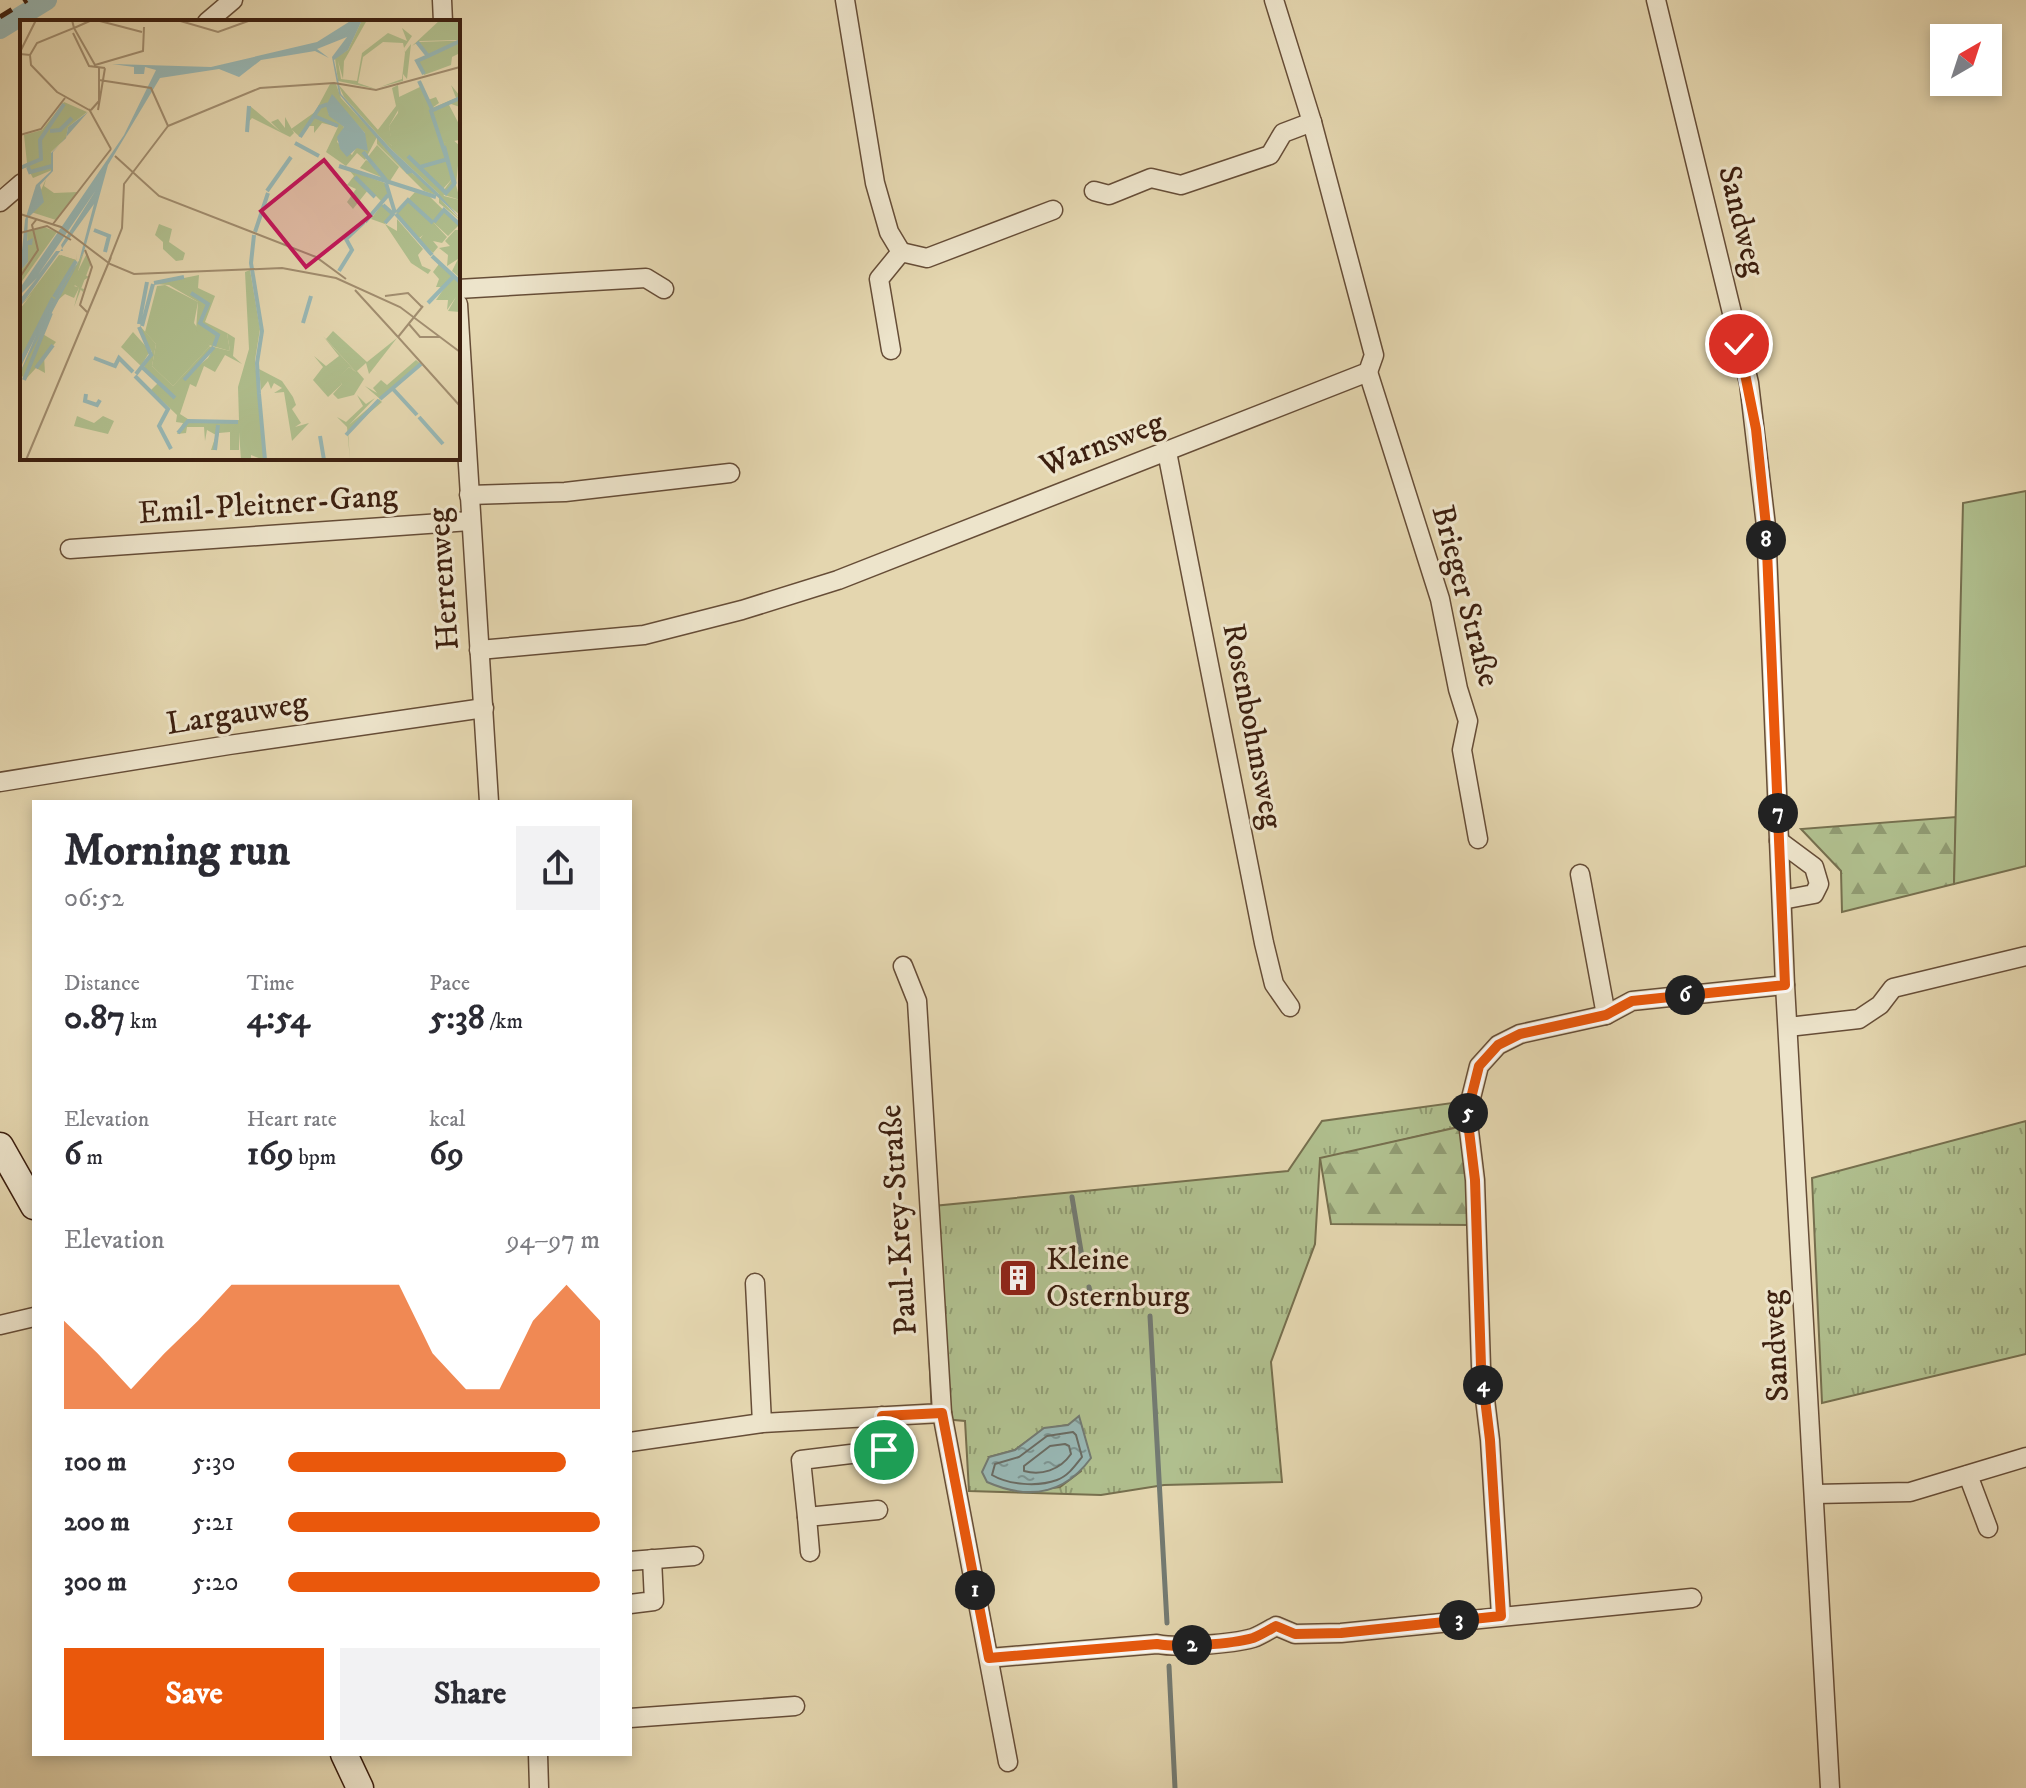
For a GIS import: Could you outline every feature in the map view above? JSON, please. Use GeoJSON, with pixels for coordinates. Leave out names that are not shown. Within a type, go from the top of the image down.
{"type":"FeatureCollection","features":[{"type":"Feature","properties":{"kind":"street"},"geometry":{"type":"LineString","coordinates":[[209,20],[233,0]]}},
{"type":"Feature","properties":{"kind":"street"},"geometry":{"type":"LineString","coordinates":[[442,0],[443,20]]}},
{"type":"Feature","properties":{"kind":"street"},"geometry":{"type":"LineString","coordinates":[[845,0],[875,183],[889,232],[901,252],[927,258],[1053,210]]}},
{"type":"Feature","properties":{"kind":"street"},"geometry":{"type":"LineString","coordinates":[[1274,0],[1312,122],[1374,355],[1368,372]]}},
{"type":"Feature","properties":{"kind":"street","name":"Sandweg"},"geometry":{"type":"LineString","coordinates":[[1656,0],[1749,383],[1766,526],[1785,985],[1830,1788]]}},
{"type":"Feature","properties":{"kind":"street"},"geometry":{"type":"LineString","coordinates":[[1094,191],[1109,195],[1151,178],[1181,185],[1270,155],[1283,133],[1312,122]]}},
{"type":"Feature","properties":{"kind":"street"},"geometry":{"type":"LineString","coordinates":[[0,202],[20,185]]}},
{"type":"Feature","properties":{"kind":"street"},"geometry":{"type":"LineString","coordinates":[[891,350],[879,279],[901,252]]}},
{"type":"Feature","properties":{"kind":"street"},"geometry":{"type":"LineString","coordinates":[[460,289],[646,278],[664,289]]}},
{"type":"Feature","properties":{"kind":"street","name":"Herrenweg"},"geometry":{"type":"LineString","coordinates":[[460,339],[489,800]]}},
{"type":"Feature","properties":{"kind":"street","name":"Warnsweg"},"geometry":{"type":"LineString","coordinates":[[479,650],[644,635],[742,610],[838,580],[1368,372]]}},
{"type":"Feature","properties":{"kind":"street","name":"Brieger Straße"},"geometry":{"type":"LineString","coordinates":[[1368,372],[1440,599],[1458,689],[1468,721],[1462,750],[1478,839]]}},
{"type":"Feature","properties":{"kind":"street","name":"Rosenbohmsweg"},"geometry":{"type":"LineString","coordinates":[[1167,452],[1264,943],[1274,984],[1290,1007]]}},
{"type":"Feature","properties":{"kind":"street"},"geometry":{"type":"LineString","coordinates":[[469,495],[565,492],[730,473]]}},
{"type":"Feature","properties":{"kind":"street","name":"Emil-Pleitner-Gang"},"geometry":{"type":"LineString","coordinates":[[70,549],[470,521]]}},
{"type":"Feature","properties":{"kind":"street","name":"Largauweg"},"geometry":{"type":"LineString","coordinates":[[0,782],[484,708]]}},
{"type":"Feature","properties":{"kind":"street"},"geometry":{"type":"LineString","coordinates":[[1779,841],[1814,867],[1819,884],[1814,894],[1782,900]]}},
{"type":"Feature","properties":{"kind":"street"},"geometry":{"type":"LineString","coordinates":[[1580,874],[1606,1015]]}},
{"type":"Feature","properties":{"kind":"street"},"geometry":{"type":"LineString","coordinates":[[1788,1027],[1859,1019],[1880,1005],[1893,988],[2026,956]]}},
{"type":"Feature","properties":{"kind":"street","name":"Paul-Krey-Straße"},"geometry":{"type":"LineString","coordinates":[[903,966],[917,1001],[942,1413],[1008,1762]]}},
{"type":"Feature","properties":{"kind":"street"},"geometry":{"type":"LineString","coordinates":[[1501,1616],[1490,1440],[1481,1366],[1475,1180],[1467,1114],[1479,1066],[1498,1045],[1530,1030],[1606,1015],[1632,1001],[1785,985]]}},
{"type":"Feature","properties":{"kind":"street"},"geometry":{"type":"LineString","coordinates":[[0,1146],[32,1202]]}},
{"type":"Feature","properties":{"kind":"street"},"geometry":{"type":"LineString","coordinates":[[755,1283],[762,1423]]}},
{"type":"Feature","properties":{"kind":"street"},"geometry":{"type":"LineString","coordinates":[[0,1325],[32,1317]]}},
{"type":"Feature","properties":{"kind":"street"},"geometry":{"type":"LineString","coordinates":[[632,1442],[762,1423],[942,1413]]}},
{"type":"Feature","properties":{"kind":"street"},"geometry":{"type":"LineString","coordinates":[[810,1552],[801,1460],[884,1450],[882,1416]]}},
{"type":"Feature","properties":{"kind":"street"},"geometry":{"type":"LineString","coordinates":[[1815,1494],[1910,1492],[2026,1457]]}},
{"type":"Feature","properties":{"kind":"street"},"geometry":{"type":"LineString","coordinates":[[1968,1475],[1988,1528]]}},
{"type":"Feature","properties":{"kind":"street"},"geometry":{"type":"LineString","coordinates":[[807,1517],[878,1510]]}},
{"type":"Feature","properties":{"kind":"street"},"geometry":{"type":"LineString","coordinates":[[632,1561],[694,1556]]}},
{"type":"Feature","properties":{"kind":"street"},"geometry":{"type":"LineString","coordinates":[[632,1604],[654,1601],[652,1559]]}},
{"type":"Feature","properties":{"kind":"street"},"geometry":{"type":"LineString","coordinates":[[989,1658],[1253,1638],[1276,1626],[1295,1634],[1341,1633],[1692,1598]]}},
{"type":"Feature","properties":{"kind":"street"},"geometry":{"type":"LineString","coordinates":[[632,1718],[795,1706]]}},
{"type":"Feature","properties":{"kind":"street"},"geometry":{"type":"LineString","coordinates":[[345,1756],[360,1788]]}},
{"type":"Feature","properties":{"kind":"street"},"geometry":{"type":"LineString","coordinates":[[538,1756],[539,1788]]}},
{"type":"Feature","properties":{"kind":"green space"},"geometry":{"type":"Polygon","coordinates":[[[2026,491],[2026,866],[1954,884],[1963,503],[2026,491]]]}},
{"type":"Feature","properties":{"kind":"green space"},"geometry":{"type":"Polygon","coordinates":[[[1956,817],[1954,884],[1842,912],[1841,871],[1801,829],[1956,817]]]}},
{"type":"Feature","properties":{"kind":"green space"},"geometry":{"type":"Polygon","coordinates":[[[1459,1102],[1463,1126],[1320,1159],[1315,1244],[1271,1362],[1282,1482],[1164,1485],[1101,1495],[969,1491],[965,1421],[932,1418],[923,1207],[1288,1171],[1322,1121],[1459,1102]],[[1068,1425],[1044,1429],[1015,1450],[989,1457],[1028,1491],[1060,1487],[1081,1471],[1068,1425]]]}},
{"type":"Feature","properties":{"kind":"green space"},"geometry":{"type":"Polygon","coordinates":[[[2026,1121],[2026,1354],[1822,1403],[1812,1178],[2026,1121]]]}},
{"type":"Feature","properties":{"kind":"green space"},"geometry":{"type":"Polygon","coordinates":[[[1463,1126],[1470,1225],[1331,1224],[1320,1158],[1463,1126]]]}},
{"type":"Feature","properties":{"kind":"water"},"geometry":{"type":"Polygon","coordinates":[[[1079,1416],[1091,1458],[1069,1480],[1057,1487],[1031,1492],[1002,1488],[987,1482],[982,1472],[989,1457],[1015,1450],[1044,1428],[1068,1425],[1079,1416]]]}},
{"type":"Feature","properties":{"kind":"waterway"},"geometry":{"type":"LineString","coordinates":[[0,29],[47,0]]}},
{"type":"Feature","properties":{"kind":"waterway"},"geometry":{"type":"LineString","coordinates":[[1072,1197],[1084,1269]]}},
{"type":"Feature","properties":{"kind":"waterway"},"geometry":{"type":"LineString","coordinates":[[1089,1287],[1092,1300],[1148,1294]]}},
{"type":"Feature","properties":{"kind":"waterway"},"geometry":{"type":"LineString","coordinates":[[1150,1316],[1167,1623]]}},
{"type":"Feature","properties":{"kind":"waterway"},"geometry":{"type":"LineString","coordinates":[[1169,1666],[1175,1788]]}},
{"type":"Feature","properties":{"kind":"railway"},"geometry":{"type":"LineString","coordinates":[[0,17],[27,0]]}},
{"type":"Feature","properties":{"kind":"place","name":"Kleine Osternburg"},"geometry":{"type":"Point","coordinates":[1018,1278]}},
{"type":"Feature","properties":{"kind":"route"},"geometry":{"type":"LineString","coordinates":[[884,1450],[882,1416],[942,1413],[989,1658],[1157,1644],[1207,1644],[1253,1638],[1276,1626],[1295,1634],[1341,1633],[1501,1616],[1490,1440],[1481,1366],[1475,1180],[1467,1114],[1479,1066],[1498,1045],[1520,1034],[1606,1015],[1632,1001],[1785,985],[1766,526],[1756,429],[1739,344]]}}]}
